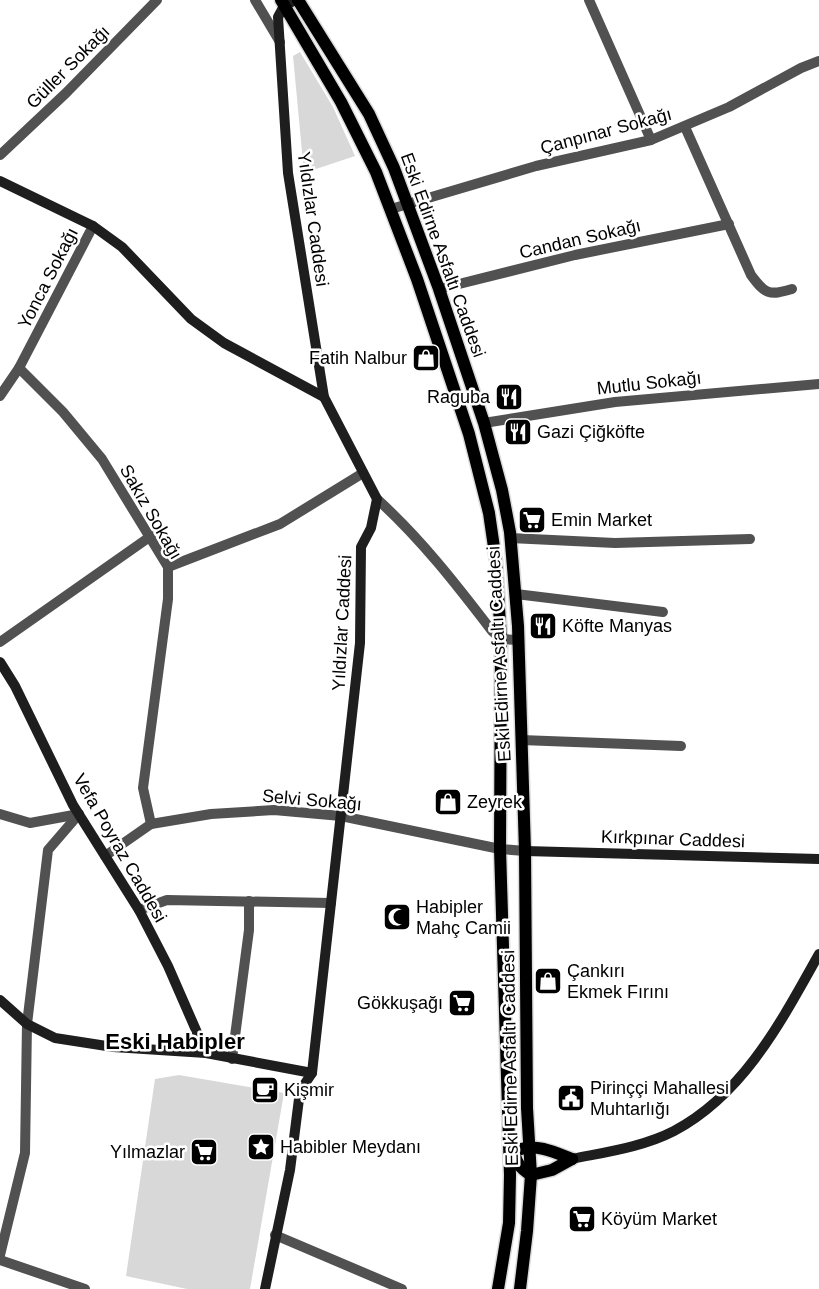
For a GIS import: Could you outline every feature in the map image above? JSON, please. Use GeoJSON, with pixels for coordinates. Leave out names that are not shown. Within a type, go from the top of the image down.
{"type":"FeatureCollection","features":[{"type":"Feature","properties":{"kind":"main road","name":"Yıldızlar Caddesi"},"geometry":{"type":"LineString","coordinates":[[275,1236],[290,1170],[300,1092],[312,1073],[360,643],[362,547],[371,528],[377,499],[324,398],[288,173],[278,17],[290,1]]}},
{"type":"Feature","properties":{"kind":"main road","name":"Eski Edirne Asfaltı Caddesi"},"geometry":{"type":"LineString","coordinates":[[290,1],[369,114],[407,203],[439,289],[484,423],[502,490],[510,538],[519,640],[525,851],[530,1175],[527,1231],[520,1289]]}},
{"type":"Feature","properties":{"kind":"main road","name":"Eski Edirne Asfaltı Caddesi"},"geometry":{"type":"LineString","coordinates":[[290,1],[376,172],[391,209],[447,369],[480,475],[489,513],[496,561],[501,639],[500,849],[508,1086],[512,1096],[509,1223],[498,1289]]}},
{"type":"Feature","properties":{"kind":"main road"},"geometry":{"type":"LineString","coordinates":[[0,181],[93,226],[122,247],[191,319],[224,342],[324,398]]}},
{"type":"Feature","properties":{"kind":"main road","name":"Vefa Poyraz Caddesi"},"geometry":{"type":"LineString","coordinates":[[0,662],[15,686],[79,814],[140,910],[168,966],[206,1053]]}},
{"type":"Feature","properties":{"kind":"main road","name":"Kırkpınar Caddesi"},"geometry":{"type":"LineString","coordinates":[[525,851],[819,859]]}},
{"type":"Feature","properties":{"kind":"main road"},"geometry":{"type":"LineString","coordinates":[[572,1158],[546,1149],[529,1147],[522,1149],[512,1158],[530,1175],[552,1170],[572,1158],[615,1151],[673,1132],[718,1100],[763,1048],[819,954]]}},
{"type":"Feature","properties":{"kind":"main road"},"geometry":{"type":"LineString","coordinates":[[0,1000],[27,1024],[55,1038],[113,1047],[206,1053],[312,1073]]}},
{"type":"Feature","properties":{"kind":"main road"},"geometry":{"type":"LineString","coordinates":[[265,1289],[275,1236]]}},
{"type":"Feature","properties":{"kind":"street","name":"Güller Sokağı"},"geometry":{"type":"LineString","coordinates":[[0,155],[66,93],[157,0]]}},
{"type":"Feature","properties":{"kind":"street"},"geometry":{"type":"LineString","coordinates":[[255,0],[280,42]]}},
{"type":"Feature","properties":{"kind":"street"},"geometry":{"type":"LineString","coordinates":[[589,0],[651,140]]}},
{"type":"Feature","properties":{"kind":"street","name":"Çanpınar Sokağı"},"geometry":{"type":"LineString","coordinates":[[391,209],[536,166],[651,140],[729,107],[801,68],[819,61]]}},
{"type":"Feature","properties":{"kind":"street"},"geometry":{"type":"LineString","coordinates":[[684,127],[729,224],[739,251],[762,290],[778,293],[792,289]]}},
{"type":"Feature","properties":{"kind":"street","name":"Candan Sokağı"},"geometry":{"type":"LineString","coordinates":[[439,289],[576,255],[729,224]]}},
{"type":"Feature","properties":{"kind":"street","name":"Yonca Sokağı"},"geometry":{"type":"LineString","coordinates":[[0,396],[19,368],[93,226]]}},
{"type":"Feature","properties":{"kind":"street","name":"Sakız Sokağı"},"geometry":{"type":"LineString","coordinates":[[19,368],[63,412],[102,459],[151,536],[168,567],[168,599],[143,788],[151,824]]}},
{"type":"Feature","properties":{"kind":"street","name":"Mutlu Sokağı"},"geometry":{"type":"LineString","coordinates":[[484,423],[615,402],[819,384]]}},
{"type":"Feature","properties":{"kind":"street"},"geometry":{"type":"LineString","coordinates":[[168,567],[280,524],[363,473]]}},
{"type":"Feature","properties":{"kind":"street"},"geometry":{"type":"LineString","coordinates":[[377,499],[409,528],[442,565],[501,639],[519,640]]}},
{"type":"Feature","properties":{"kind":"street"},"geometry":{"type":"LineString","coordinates":[[0,642],[151,536]]}},
{"type":"Feature","properties":{"kind":"street"},"geometry":{"type":"LineString","coordinates":[[510,538],[614,543],[750,539]]}},
{"type":"Feature","properties":{"kind":"street"},"geometry":{"type":"LineString","coordinates":[[516,594],[663,612]]}},
{"type":"Feature","properties":{"kind":"street"},"geometry":{"type":"LineString","coordinates":[[521,740],[682,746]]}},
{"type":"Feature","properties":{"kind":"street","name":"Selvi Sokağı"},"geometry":{"type":"LineString","coordinates":[[105,856],[151,824],[212,814],[265,811],[341,816],[500,849],[525,851]]}},
{"type":"Feature","properties":{"kind":"street"},"geometry":{"type":"LineString","coordinates":[[0,814],[30,822],[79,814]]}},
{"type":"Feature","properties":{"kind":"street"},"geometry":{"type":"LineString","coordinates":[[0,1255],[25,1154],[27,1024],[48,850],[79,814]]}},
{"type":"Feature","properties":{"kind":"street"},"geometry":{"type":"LineString","coordinates":[[140,910],[167,900],[331,903]]}},
{"type":"Feature","properties":{"kind":"street"},"geometry":{"type":"LineString","coordinates":[[232,1058],[249,930],[249,901]]}},
{"type":"Feature","properties":{"kind":"street"},"geometry":{"type":"LineString","coordinates":[[275,1236],[402,1289]]}},
{"type":"Feature","properties":{"kind":"street"},"geometry":{"type":"LineString","coordinates":[[0,1260],[85,1289]]}},
{"type":"Feature","properties":{"kind":"shaded area"},"geometry":{"type":"Polygon","coordinates":[[[300,52],[333,107],[355,156],[304,173],[293,56],[300,52]]]}},
{"type":"Feature","properties":{"kind":"shaded area"},"geometry":{"type":"Polygon","coordinates":[[[179,1075],[284,1093],[250,1289],[187,1289],[126,1276],[155,1079],[179,1075]]]}},
{"type":"Feature","properties":{"kind":"place","name":"Fatih Nalbur"},"geometry":{"type":"Point","coordinates":[426,358]}},
{"type":"Feature","properties":{"kind":"place","name":"Raguba"},"geometry":{"type":"Point","coordinates":[509,397]}},
{"type":"Feature","properties":{"kind":"place","name":"Gazi Çiğköfte"},"geometry":{"type":"Point","coordinates":[518,432]}},
{"type":"Feature","properties":{"kind":"place","name":"Emin Market"},"geometry":{"type":"Point","coordinates":[532,520]}},
{"type":"Feature","properties":{"kind":"place","name":"Köfte Manyas"},"geometry":{"type":"Point","coordinates":[543,626]}},
{"type":"Feature","properties":{"kind":"place","name":"Zeyrek"},"geometry":{"type":"Point","coordinates":[448,802]}},
{"type":"Feature","properties":{"kind":"place","name":"Habipler Mahç Camii"},"geometry":{"type":"Point","coordinates":[397,917]}},
{"type":"Feature","properties":{"kind":"place","name":"Çankırı Ekmek Fırını"},"geometry":{"type":"Point","coordinates":[548,981]}},
{"type":"Feature","properties":{"kind":"place","name":"Gökkuşağı"},"geometry":{"type":"Point","coordinates":[462,1003]}},
{"type":"Feature","properties":{"kind":"place","name":"Kişmir"},"geometry":{"type":"Point","coordinates":[265,1090]}},
{"type":"Feature","properties":{"kind":"place","name":"Pirinççi Mahallesi Muhtarlığı"},"geometry":{"type":"Point","coordinates":[571,1098]}},
{"type":"Feature","properties":{"kind":"place","name":"Habibler Meydanı"},"geometry":{"type":"Point","coordinates":[261,1147]}},
{"type":"Feature","properties":{"kind":"place","name":"Yılmazlar"},"geometry":{"type":"Point","coordinates":[204,1152]}},
{"type":"Feature","properties":{"kind":"place","name":"Köyüm Market"},"geometry":{"type":"Point","coordinates":[582,1219]}},
{"type":"Feature","properties":{"kind":"district","name":"Eski Habipler"},"geometry":{"type":"Point","coordinates":[175,1041]}}]}
